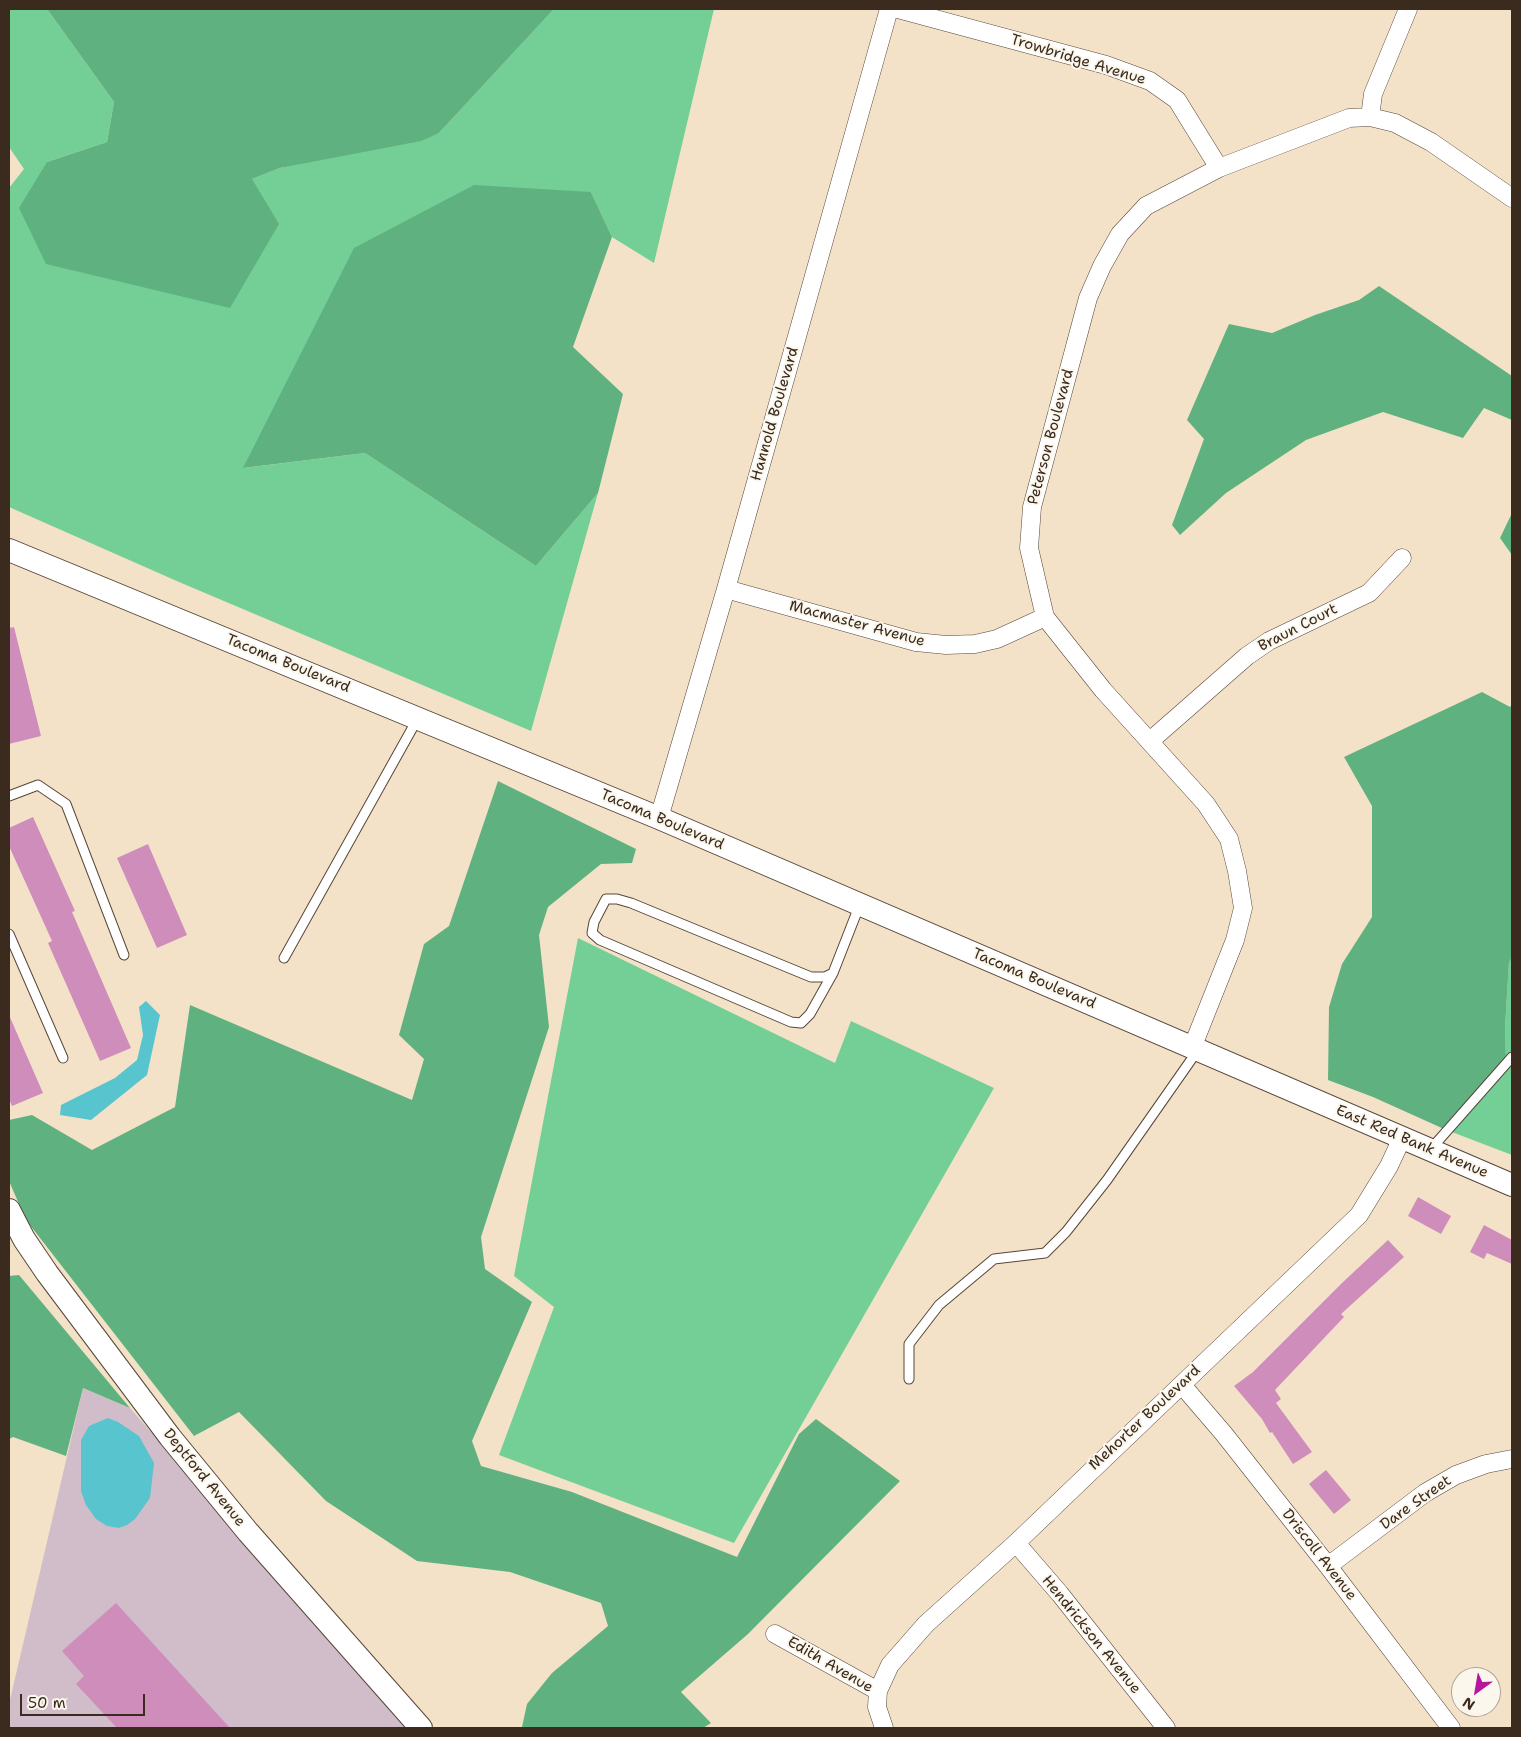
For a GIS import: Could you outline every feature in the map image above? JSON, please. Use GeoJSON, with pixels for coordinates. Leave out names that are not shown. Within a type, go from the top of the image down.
{"type":"FeatureCollection","features":[{"type":"Feature","properties":{"kind":"street","name":"Hannold Boulevard"},"geometry":{"type":"LineString","coordinates":[[659,818],[726,589],[889,9]]}},
{"type":"Feature","properties":{"kind":"street","name":"Trowbridge Avenue"},"geometry":{"type":"LineString","coordinates":[[898,9],[1106,65],[1150,81],[1177,100],[1219,168]]}},
{"type":"Feature","properties":{"kind":"street"},"geometry":{"type":"LineString","coordinates":[[1370,118],[1373,94],[1408,9]]}},
{"type":"Feature","properties":{"kind":"street","name":"Peterson Boulevard"},"geometry":{"type":"LineString","coordinates":[[1195,1049],[1235,940],[1243,908],[1237,871],[1228,839],[1206,804],[1103,690],[1045,617],[1029,548],[1032,507],[1088,298],[1102,266],[1120,234],[1146,206],[1219,168],[1349,118],[1370,118],[1395,123],[1430,142],[1512,198]]}},
{"type":"Feature","properties":{"kind":"street","name":"Tacoma Boulevard"},"geometry":{"type":"LineString","coordinates":[[9,550],[659,818],[1312,1099]]}},
{"type":"Feature","properties":{"kind":"street","name":"Braun Court"},"geometry":{"type":"LineString","coordinates":[[1150,740],[1247,656],[1269,641],[1369,593],[1402,558]]}},
{"type":"Feature","properties":{"kind":"street","name":"Macmaster Avenue"},"geometry":{"type":"LineString","coordinates":[[726,589],[916,642],[946,645],[975,644],[997,640],[1045,617]]}},
{"type":"Feature","properties":{"kind":"street","name":"East Red Bank Avenue"},"geometry":{"type":"LineString","coordinates":[[1312,1099],[1512,1186]]}},
{"type":"Feature","properties":{"kind":"street","name":"Mehorter Boulevard"},"geometry":{"type":"LineString","coordinates":[[878,1691],[890,1665],[926,1624],[1016,1542],[1073,1485],[1182,1385],[1359,1215],[1389,1166],[1402,1138]]}},
{"type":"Feature","properties":{"kind":"street","name":"Deptford Avenue"},"geometry":{"type":"LineString","coordinates":[[9,1210],[24,1239],[47,1273],[170,1437],[248,1532],[421,1728]]}},
{"type":"Feature","properties":{"kind":"street","name":"Driscoll Avenue"},"geometry":{"type":"LineString","coordinates":[[1182,1385],[1328,1566],[1451,1728]]}},
{"type":"Feature","properties":{"kind":"street","name":"Dare Street"},"geometry":{"type":"LineString","coordinates":[[1328,1566],[1425,1493],[1456,1475],[1486,1464],[1512,1459]]}},
{"type":"Feature","properties":{"kind":"street","name":"Hendrickson Avenue"},"geometry":{"type":"LineString","coordinates":[[1016,1542],[1060,1594],[1166,1728]]}},
{"type":"Feature","properties":{"kind":"street","name":"Edith Avenue"},"geometry":{"type":"LineString","coordinates":[[775,1634],[878,1691],[877,1707],[884,1728]]}},
{"type":"Feature","properties":{"kind":"lane"},"geometry":{"type":"LineString","coordinates":[[284,958],[418,718]]}},
{"type":"Feature","properties":{"kind":"lane"},"geometry":{"type":"LineString","coordinates":[[9,796],[38,785],[66,804],[124,955]]}},
{"type":"Feature","properties":{"kind":"lane"},"geometry":{"type":"LineString","coordinates":[[832,973],[825,977],[811,978],[631,903],[617,899],[606,899],[594,922],[592,933],[600,940],[791,1022],[801,1023],[810,1014],[832,973],[860,904]]}},
{"type":"Feature","properties":{"kind":"lane"},"geometry":{"type":"LineString","coordinates":[[9,934],[63,1058]]}},
{"type":"Feature","properties":{"kind":"lane"},"geometry":{"type":"LineString","coordinates":[[909,1379],[909,1344],[939,1305],[994,1259],[1045,1253],[1066,1232],[1107,1180],[1195,1049]]}},
{"type":"Feature","properties":{"kind":"lane"},"geometry":{"type":"LineString","coordinates":[[1430,1150],[1512,1057]]}},
{"type":"Feature","properties":{"kind":"shaded area"},"geometry":{"type":"Polygon","coordinates":[[[83,1388],[130,1408],[410,1728],[9,1728],[9,1704],[83,1388]]]}},
{"type":"Feature","properties":{"kind":"green space"},"geometry":{"type":"Polygon","coordinates":[[[9,9],[47,9],[114,102],[107,142],[47,162],[252,179],[280,168],[439,133],[554,9],[714,9],[654,263],[612,237],[591,192],[244,468],[365,453],[536,566],[598,493],[531,731],[179,582],[9,507],[9,188],[24,169],[9,147],[9,9]]]}},
{"type":"Feature","properties":{"kind":"green space"},"geometry":{"type":"Polygon","coordinates":[[[47,9],[554,9],[439,133],[421,141],[280,168],[252,179],[279,224],[230,308],[46,264],[19,208],[47,162],[107,142],[114,102],[47,9]]]}},
{"type":"Feature","properties":{"kind":"green space"},"geometry":{"type":"Polygon","coordinates":[[[474,185],[591,192],[612,237],[573,347],[623,394],[598,493],[536,566],[365,453],[243,468],[354,248],[474,185]]]}},
{"type":"Feature","properties":{"kind":"green space"},"geometry":{"type":"Polygon","coordinates":[[[1379,286],[1512,376],[1512,420],[1484,408],[1463,438],[1383,412],[1306,440],[1226,493],[1180,535],[1172,525],[1204,439],[1187,420],[1229,324],[1272,333],[1315,315],[1359,300],[1379,286]]]}},
{"type":"Feature","properties":{"kind":"green space"},"geometry":{"type":"Polygon","coordinates":[[[1512,513],[1512,555],[1500,538],[1512,513]]]}},
{"type":"Feature","properties":{"kind":"green space"},"geometry":{"type":"Polygon","coordinates":[[[1482,692],[1510,707],[1512,704],[1512,957],[1509,962],[1505,1028],[1506,1059],[1444,1129],[1373,1097],[1328,1080],[1329,1007],[1342,964],[1372,917],[1372,806],[1344,757],[1482,692]]]}},
{"type":"Feature","properties":{"kind":"green space"},"geometry":{"type":"Polygon","coordinates":[[[498,781],[636,849],[632,863],[601,864],[548,907],[539,935],[549,1027],[481,1237],[485,1269],[532,1302],[472,1441],[481,1466],[572,1492],[737,1557],[799,1434],[816,1419],[900,1481],[748,1634],[681,1692],[711,1723],[703,1728],[522,1727],[527,1704],[552,1673],[608,1626],[601,1603],[510,1572],[417,1561],[326,1501],[239,1412],[194,1436],[26,1220],[9,1181],[9,1120],[32,1115],[92,1150],[175,1107],[190,1005],[412,1100],[424,1059],[399,1035],[424,944],[449,926],[498,781]]]}},
{"type":"Feature","properties":{"kind":"green space"},"geometry":{"type":"Polygon","coordinates":[[[578,938],[835,1063],[851,1021],[994,1088],[734,1543],[499,1455],[554,1307],[514,1276],[578,938]]]}},
{"type":"Feature","properties":{"kind":"green space"},"geometry":{"type":"Polygon","coordinates":[[[1512,957],[1512,1155],[1444,1129],[1506,1059],[1505,1028],[1509,961],[1512,957]]]}},
{"type":"Feature","properties":{"kind":"green space"},"geometry":{"type":"Polygon","coordinates":[[[19,1275],[130,1408],[83,1388],[66,1456],[13,1437],[9,1439],[9,1276],[19,1275]]]}},
{"type":"Feature","properties":{"kind":"water"},"geometry":{"type":"Polygon","coordinates":[[[146,1001],[160,1015],[147,1075],[91,1120],[60,1115],[61,1105],[115,1078],[137,1060],[143,1035],[139,1007],[146,1001]]]}},
{"type":"Feature","properties":{"kind":"water"},"geometry":{"type":"Polygon","coordinates":[[[108,1418],[118,1422],[139,1436],[154,1463],[150,1498],[135,1519],[119,1528],[107,1526],[96,1519],[86,1505],[81,1491],[81,1440],[89,1426],[108,1418]]]}},
{"type":"Feature","properties":{"kind":"building"},"geometry":{"type":"Polygon","coordinates":[[[14,627],[41,736],[9,744],[9,628],[14,627]]]}},
{"type":"Feature","properties":{"kind":"building"},"geometry":{"type":"Polygon","coordinates":[[[33,817],[75,911],[72,912],[131,1048],[100,1061],[48,943],[52,941],[9,846],[9,828],[33,817]]]}},
{"type":"Feature","properties":{"kind":"building"},"geometry":{"type":"Polygon","coordinates":[[[148,844],[187,935],[157,948],[117,858],[148,844]]]}},
{"type":"Feature","properties":{"kind":"building"},"geometry":{"type":"Polygon","coordinates":[[[9,1015],[43,1093],[12,1106],[9,1099],[9,1015]]]}},
{"type":"Feature","properties":{"kind":"building"},"geometry":{"type":"Polygon","coordinates":[[[1418,1197],[1451,1216],[1441,1234],[1408,1216],[1418,1197]]]}},
{"type":"Feature","properties":{"kind":"building"},"geometry":{"type":"Polygon","coordinates":[[[1484,1225],[1512,1240],[1512,1264],[1487,1253],[1484,1259],[1470,1252],[1484,1225]]]}},
{"type":"Feature","properties":{"kind":"building"},"geometry":{"type":"Polygon","coordinates":[[[1388,1240],[1404,1257],[1341,1314],[1344,1317],[1275,1390],[1281,1399],[1276,1403],[1312,1452],[1293,1464],[1272,1432],[1270,1433],[1262,1419],[1234,1386],[1253,1372],[1388,1240]]]}},
{"type":"Feature","properties":{"kind":"building"},"geometry":{"type":"Polygon","coordinates":[[[1326,1470],[1351,1500],[1334,1514],[1309,1484],[1326,1470]]]}},
{"type":"Feature","properties":{"kind":"building"},"geometry":{"type":"Polygon","coordinates":[[[116,1603],[230,1728],[117,1728],[76,1684],[84,1676],[62,1651],[116,1603]]]}}]}
